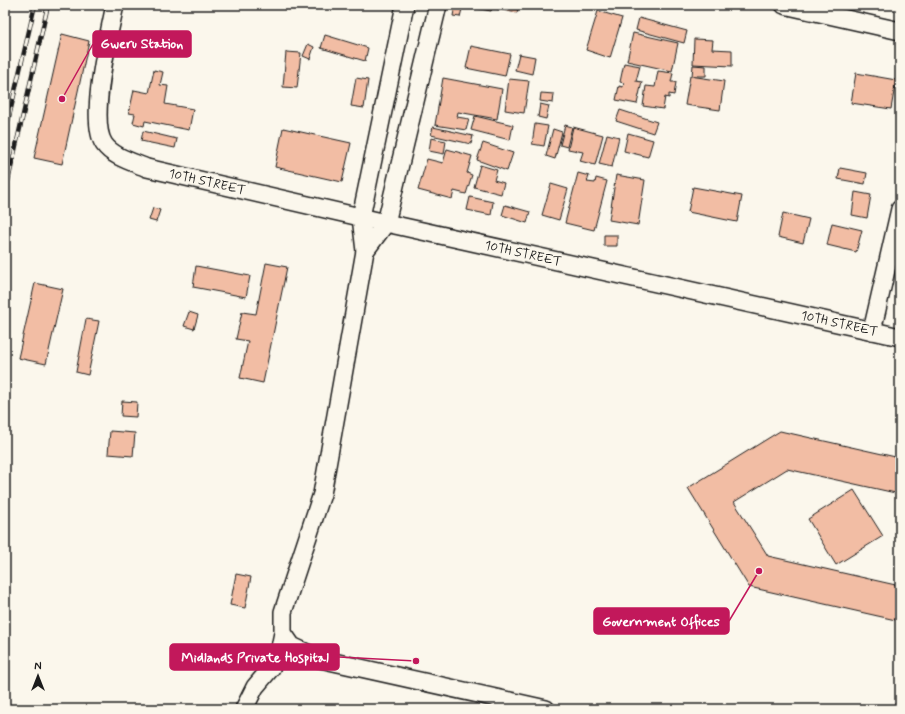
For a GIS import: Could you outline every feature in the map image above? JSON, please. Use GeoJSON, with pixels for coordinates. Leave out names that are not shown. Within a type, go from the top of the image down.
{"type":"FeatureCollection","features":[{"type":"Feature","properties":{"kind":"street","name":"10TH STREET"},"geometry":{"type":"LineString","coordinates":[[115,5],[102,72],[98,122],[104,144],[114,154],[147,168],[386,223],[900,337]]}},
{"type":"Feature","properties":{"kind":"street"},"geometry":{"type":"LineString","coordinates":[[244,709],[255,687],[271,668],[279,652],[283,633],[283,612],[322,494],[365,251],[361,217],[405,5]]}},
{"type":"Feature","properties":{"kind":"street"},"geometry":{"type":"LineString","coordinates":[[365,251],[386,223],[438,5]]}},
{"type":"Feature","properties":{"kind":"street"},"geometry":{"type":"LineString","coordinates":[[784,5],[900,31]]}},
{"type":"Feature","properties":{"kind":"street"},"geometry":{"type":"LineString","coordinates":[[872,331],[900,209]]}},
{"type":"Feature","properties":{"kind":"street"},"geometry":{"type":"LineString","coordinates":[[283,633],[292,646],[320,659],[546,709]]}},
{"type":"Feature","properties":{"kind":"building"},"geometry":{"type":"Polygon","coordinates":[[[455,5],[463,5],[460,17],[453,16],[455,5]]]}},
{"type":"Feature","properties":{"kind":"building"},"geometry":{"type":"Polygon","coordinates":[[[493,5],[491,11],[464,6],[493,5]]]}},
{"type":"Feature","properties":{"kind":"building"},"geometry":{"type":"Polygon","coordinates":[[[498,5],[519,5],[517,13],[497,9],[498,5]]]}},
{"type":"Feature","properties":{"kind":"building"},"geometry":{"type":"Polygon","coordinates":[[[598,11],[622,18],[610,58],[586,50],[598,11]]]}},
{"type":"Feature","properties":{"kind":"building"},"geometry":{"type":"Polygon","coordinates":[[[639,18],[687,31],[684,43],[636,30],[639,18]]]}},
{"type":"Feature","properties":{"kind":"building"},"geometry":{"type":"Polygon","coordinates":[[[633,33],[678,43],[672,71],[627,61],[633,33]]]}},
{"type":"Feature","properties":{"kind":"building"},"geometry":{"type":"Polygon","coordinates":[[[62,34],[89,41],[62,164],[34,158],[62,34]]]}},
{"type":"Feature","properties":{"kind":"building"},"geometry":{"type":"Polygon","coordinates":[[[325,35],[368,48],[365,61],[321,48],[325,35]]]}},
{"type":"Feature","properties":{"kind":"building"},"geometry":{"type":"Polygon","coordinates":[[[694,39],[713,40],[712,49],[732,50],[732,66],[693,64],[694,39]]]}},
{"type":"Feature","properties":{"kind":"building"},"geometry":{"type":"Polygon","coordinates":[[[308,44],[314,47],[310,59],[303,56],[308,44]]]}},
{"type":"Feature","properties":{"kind":"building"},"geometry":{"type":"Polygon","coordinates":[[[471,46],[510,54],[505,76],[466,68],[471,46]]]}},
{"type":"Feature","properties":{"kind":"building"},"geometry":{"type":"Polygon","coordinates":[[[286,52],[301,53],[297,88],[283,87],[286,52]]]}},
{"type":"Feature","properties":{"kind":"building"},"geometry":{"type":"Polygon","coordinates":[[[519,54],[535,57],[532,74],[515,70],[519,54]]]}},
{"type":"Feature","properties":{"kind":"building"},"geometry":{"type":"Polygon","coordinates":[[[624,63],[640,66],[636,81],[642,82],[637,104],[616,100],[619,86],[623,87],[624,83],[620,82],[624,63]]]}},
{"type":"Feature","properties":{"kind":"building"},"geometry":{"type":"Polygon","coordinates":[[[693,65],[706,66],[706,76],[692,76],[693,65]]]}},
{"type":"Feature","properties":{"kind":"building"},"geometry":{"type":"Polygon","coordinates":[[[154,70],[163,72],[160,85],[168,86],[165,104],[193,109],[189,130],[145,121],[144,126],[133,123],[135,114],[129,113],[134,90],[149,93],[154,70]]]}},
{"type":"Feature","properties":{"kind":"building"},"geometry":{"type":"Polygon","coordinates":[[[658,71],[673,73],[671,82],[676,82],[674,95],[669,94],[669,98],[665,97],[663,109],[643,106],[646,86],[655,87],[658,71]]]}},
{"type":"Feature","properties":{"kind":"building"},"geometry":{"type":"Polygon","coordinates":[[[856,73],[896,80],[891,109],[851,103],[856,73]]]}},
{"type":"Feature","properties":{"kind":"building"},"geometry":{"type":"Polygon","coordinates":[[[690,76],[724,81],[720,110],[685,105],[690,76]]]}},
{"type":"Feature","properties":{"kind":"building"},"geometry":{"type":"Polygon","coordinates":[[[356,78],[368,80],[364,108],[351,106],[356,78]]]}},
{"type":"Feature","properties":{"kind":"building"},"geometry":{"type":"Polygon","coordinates":[[[443,78],[502,89],[497,119],[458,112],[457,117],[469,119],[466,130],[435,125],[443,78]]]}},
{"type":"Feature","properties":{"kind":"building"},"geometry":{"type":"Polygon","coordinates":[[[509,79],[529,81],[524,113],[505,110],[509,79]]]}},
{"type":"Feature","properties":{"kind":"building"},"geometry":{"type":"Polygon","coordinates":[[[541,93],[554,94],[553,103],[540,101],[541,93]]]}},
{"type":"Feature","properties":{"kind":"building"},"geometry":{"type":"Polygon","coordinates":[[[540,104],[549,106],[546,119],[538,117],[540,104]]]}},
{"type":"Feature","properties":{"kind":"building"},"geometry":{"type":"Polygon","coordinates":[[[620,110],[657,122],[653,133],[616,121],[620,110]]]}},
{"type":"Feature","properties":{"kind":"building"},"geometry":{"type":"Polygon","coordinates":[[[475,116],[513,125],[510,140],[471,130],[475,116]]]}},
{"type":"Feature","properties":{"kind":"building"},"geometry":{"type":"Polygon","coordinates":[[[535,124],[548,126],[544,146],[532,144],[535,124]]]}},
{"type":"Feature","properties":{"kind":"building"},"geometry":{"type":"Polygon","coordinates":[[[565,125],[572,127],[567,147],[560,145],[565,125]]]}},
{"type":"Feature","properties":{"kind":"building"},"geometry":{"type":"Polygon","coordinates":[[[433,127],[473,136],[471,144],[431,135],[433,127]]]}},
{"type":"Feature","properties":{"kind":"building"},"geometry":{"type":"Polygon","coordinates":[[[573,127],[603,135],[595,165],[580,161],[583,152],[568,149],[573,127]]]}},
{"type":"Feature","properties":{"kind":"building"},"geometry":{"type":"Polygon","coordinates":[[[283,128],[351,143],[342,182],[275,167],[283,128]]]}},
{"type":"Feature","properties":{"kind":"building"},"geometry":{"type":"Polygon","coordinates":[[[553,129],[562,132],[555,159],[546,156],[553,129]]]}},
{"type":"Feature","properties":{"kind":"building"},"geometry":{"type":"Polygon","coordinates":[[[143,131],[177,139],[175,148],[141,141],[143,131]]]}},
{"type":"Feature","properties":{"kind":"building"},"geometry":{"type":"Polygon","coordinates":[[[628,133],[653,140],[648,157],[624,151],[628,133]]]}},
{"type":"Feature","properties":{"kind":"building"},"geometry":{"type":"Polygon","coordinates":[[[607,134],[619,137],[612,167],[599,164],[607,134]]]}},
{"type":"Feature","properties":{"kind":"building"},"geometry":{"type":"Polygon","coordinates":[[[431,138],[446,141],[444,154],[429,151],[431,138]]]}},
{"type":"Feature","properties":{"kind":"building"},"geometry":{"type":"Polygon","coordinates":[[[483,143],[513,153],[507,171],[477,160],[483,143]]]}},
{"type":"Feature","properties":{"kind":"building"},"geometry":{"type":"Polygon","coordinates":[[[447,149],[472,156],[467,173],[472,175],[466,194],[454,191],[452,199],[418,190],[427,159],[443,163],[447,149]]]}},
{"type":"Feature","properties":{"kind":"building"},"geometry":{"type":"Polygon","coordinates":[[[480,165],[497,170],[494,180],[504,183],[501,194],[474,187],[480,165]]]}},
{"type":"Feature","properties":{"kind":"building"},"geometry":{"type":"Polygon","coordinates":[[[840,168],[867,173],[865,184],[838,179],[840,168]]]}},
{"type":"Feature","properties":{"kind":"building"},"geometry":{"type":"Polygon","coordinates":[[[578,173],[589,176],[587,182],[595,183],[596,178],[607,181],[594,230],[565,223],[578,173]]]}},
{"type":"Feature","properties":{"kind":"building"},"geometry":{"type":"Polygon","coordinates":[[[616,175],[645,180],[638,225],[609,220],[616,175]]]}},
{"type":"Feature","properties":{"kind":"building"},"geometry":{"type":"Polygon","coordinates":[[[551,184],[568,189],[559,220],[542,215],[551,184]]]}},
{"type":"Feature","properties":{"kind":"building"},"geometry":{"type":"Polygon","coordinates":[[[693,187],[742,196],[737,222],[688,212],[693,187]]]}},
{"type":"Feature","properties":{"kind":"building"},"geometry":{"type":"Polygon","coordinates":[[[855,192],[871,195],[867,218],[852,215],[855,192]]]}},
{"type":"Feature","properties":{"kind":"building"},"geometry":{"type":"Polygon","coordinates":[[[470,197],[493,202],[491,215],[467,210],[470,197]]]}},
{"type":"Feature","properties":{"kind":"building"},"geometry":{"type":"Polygon","coordinates":[[[505,205],[530,212],[527,223],[502,215],[505,205]]]}},
{"type":"Feature","properties":{"kind":"building"},"geometry":{"type":"Polygon","coordinates":[[[153,208],[160,210],[156,222],[149,220],[153,208]]]}},
{"type":"Feature","properties":{"kind":"building"},"geometry":{"type":"Polygon","coordinates":[[[783,213],[809,219],[803,243],[778,237],[783,213]]]}},
{"type":"Feature","properties":{"kind":"building"},"geometry":{"type":"Polygon","coordinates":[[[832,223],[862,230],[856,252],[827,245],[832,223]]]}},
{"type":"Feature","properties":{"kind":"building"},"geometry":{"type":"Polygon","coordinates":[[[604,235],[617,235],[617,246],[604,246],[604,235]]]}},
{"type":"Feature","properties":{"kind":"building"},"geometry":{"type":"Polygon","coordinates":[[[266,263],[287,267],[263,383],[240,378],[248,341],[236,339],[242,312],[256,314],[266,263]]]}},
{"type":"Feature","properties":{"kind":"building"},"geometry":{"type":"Polygon","coordinates":[[[196,266],[250,276],[246,297],[193,287],[196,266]]]}},
{"type":"Feature","properties":{"kind":"building"},"geometry":{"type":"Polygon","coordinates":[[[35,283],[63,289],[46,364],[18,358],[35,283]]]}},
{"type":"Feature","properties":{"kind":"building"},"geometry":{"type":"Polygon","coordinates":[[[189,312],[198,315],[194,329],[184,326],[189,312]]]}},
{"type":"Feature","properties":{"kind":"building"},"geometry":{"type":"Polygon","coordinates":[[[86,319],[99,321],[88,375],[76,372],[86,319]]]}},
{"type":"Feature","properties":{"kind":"building"},"geometry":{"type":"Polygon","coordinates":[[[122,401],[137,402],[136,417],[121,416],[122,401]]]}},
{"type":"Feature","properties":{"kind":"building"},"geometry":{"type":"Polygon","coordinates":[[[110,431],[135,433],[133,456],[108,454],[110,431]]]}},
{"type":"Feature","properties":{"kind":"building"},"geometry":{"type":"Polygon","coordinates":[[[780,431],[900,458],[900,494],[787,469],[734,502],[768,556],[900,586],[900,621],[749,587],[688,488],[780,431]]]}},
{"type":"Feature","properties":{"kind":"building"},"geometry":{"type":"Polygon","coordinates":[[[854,490],[883,536],[836,565],[808,519],[854,490]]]}},
{"type":"Feature","properties":{"kind":"building"},"geometry":{"type":"Polygon","coordinates":[[[236,574],[251,577],[245,608],[230,605],[236,574]]]}},
{"type":"Feature","properties":{"kind":"railway"},"geometry":{"type":"LineString","coordinates":[[5,134],[35,5]]}},
{"type":"Feature","properties":{"kind":"railway"},"geometry":{"type":"LineString","coordinates":[[5,194],[48,5]]}},
{"type":"Feature","properties":{"kind":"place","name":"Gweru Station"},"geometry":{"type":"Point","coordinates":[62,99]}},
{"type":"Feature","properties":{"kind":"place","name":"Government Offices"},"geometry":{"type":"Point","coordinates":[759,571]}},
{"type":"Feature","properties":{"kind":"place","name":"Midlands Private Hospital"},"geometry":{"type":"Point","coordinates":[416,661]}}]}
